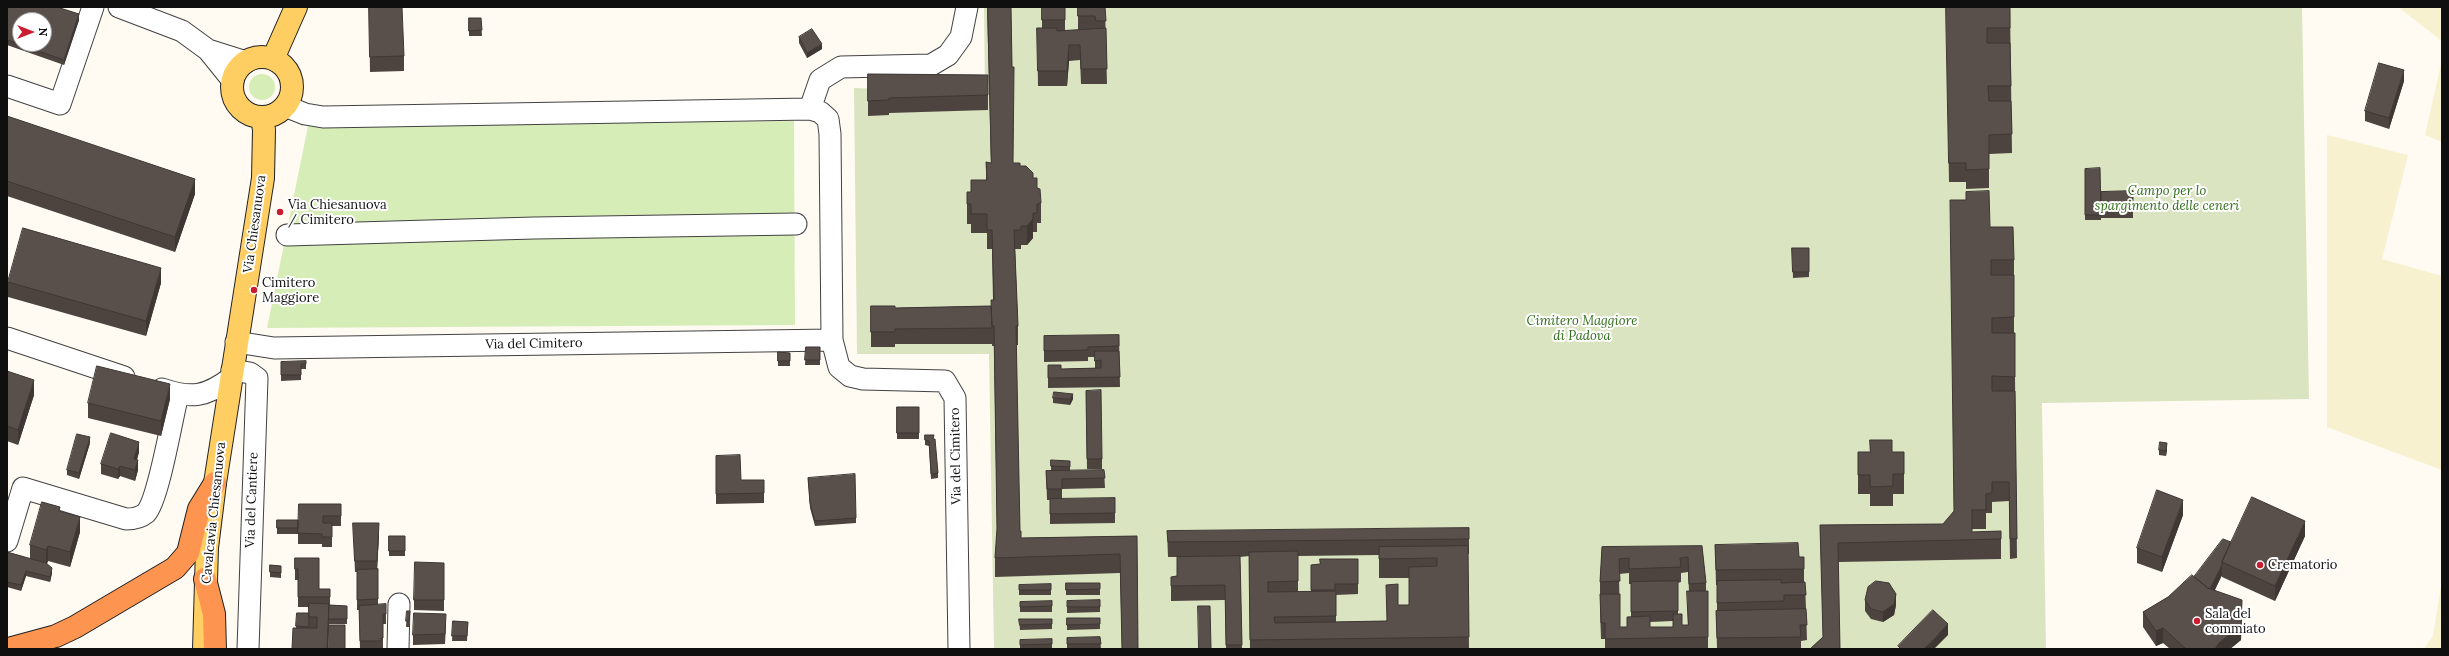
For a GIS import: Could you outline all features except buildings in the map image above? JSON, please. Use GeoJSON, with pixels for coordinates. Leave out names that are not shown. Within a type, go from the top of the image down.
{"type":"FeatureCollection","features":[{"type":"Feature","properties":{"kind":"highway"},"geometry":{"type":"LineString","coordinates":[[8,649],[56,636],[75,627],[174,568],[188,553],[199,509],[215,483]]}},
{"type":"Feature","properties":{"kind":"highway"},"geometry":{"type":"LineString","coordinates":[[206,579],[214,614],[215,649]]}},
{"type":"Feature","properties":{"kind":"main road"},"geometry":{"type":"LineString","coordinates":[[273,59],[296,7]]}},
{"type":"Feature","properties":{"kind":"main road"},"geometry":{"type":"LineString","coordinates":[[254,58],[273,59],[287,71],[291,80],[290,98],[285,106],[274,114],[262,117],[245,112],[234,98],[233,81],[240,67],[254,58]]}},
{"type":"Feature","properties":{"kind":"main road","name":"Via Chiesanuova"},"geometry":{"type":"LineString","coordinates":[[231,374],[263,178],[264,136],[262,117]]}},
{"type":"Feature","properties":{"kind":"main road","name":"Cavalcavia Chiesanuova"},"geometry":{"type":"LineString","coordinates":[[204,649],[206,579],[215,483],[231,374]]}},
{"type":"Feature","properties":{"kind":"street"},"geometry":{"type":"LineString","coordinates":[[7,86],[60,104],[93,7]]}},
{"type":"Feature","properties":{"kind":"street"},"geometry":{"type":"LineString","coordinates":[[119,7],[182,31],[208,50],[233,81]]}},
{"type":"Feature","properties":{"kind":"street"},"geometry":{"type":"LineString","coordinates":[[810,109],[820,80],[841,67],[931,65],[948,55],[961,37],[967,7]]}},
{"type":"Feature","properties":{"kind":"street"},"geometry":{"type":"LineString","coordinates":[[208,50],[246,62]]}},
{"type":"Feature","properties":{"kind":"street","name":"Via del Cimitero"},"geometry":{"type":"LineString","coordinates":[[285,106],[305,114],[323,117],[810,109],[820,112],[828,119],[830,134],[832,340],[839,367],[850,376],[863,379],[945,381],[955,398],[959,649]]}},
{"type":"Feature","properties":{"kind":"street"},"geometry":{"type":"LineString","coordinates":[[287,235],[534,228],[796,224]]}},
{"type":"Feature","properties":{"kind":"street"},"geometry":{"type":"LineString","coordinates":[[7,338],[174,393],[201,396],[216,389],[231,374]]}},
{"type":"Feature","properties":{"kind":"street","name":"Via del Cimitero"},"geometry":{"type":"LineString","coordinates":[[236,342],[274,348],[664,341],[832,340]]}},
{"type":"Feature","properties":{"kind":"street","name":"Via del Cantiere"},"geometry":{"type":"LineString","coordinates":[[231,374],[250,373],[257,378],[248,649]]}},
{"type":"Feature","properties":{"kind":"street"},"geometry":{"type":"LineString","coordinates":[[7,541],[23,488],[126,519],[136,518],[145,514],[150,507],[162,468],[176,403],[174,393]]}},
{"type":"Feature","properties":{"kind":"street"},"geometry":{"type":"LineString","coordinates":[[398,649],[399,604]]}},
{"type":"Feature","properties":{"kind":"shaded area"},"geometry":{"type":"Polygon","coordinates":[[[2398,7],[2442,7],[2442,41],[2398,7]]]}},
{"type":"Feature","properties":{"kind":"shaded area"},"geometry":{"type":"Polygon","coordinates":[[[2442,60],[2442,142],[2425,135],[2442,60]]]}},
{"type":"Feature","properties":{"kind":"shaded area"},"geometry":{"type":"Polygon","coordinates":[[[2327,135],[2408,155],[2382,259],[2442,276],[2442,470],[2327,427],[2327,135]]]}},
{"type":"Feature","properties":{"kind":"shaded area"},"geometry":{"type":"Polygon","coordinates":[[[2442,580],[2442,649],[2424,649],[2433,636],[2442,580]]]}},
{"type":"Feature","properties":{"kind":"green space","name":"Cimitero Maggiore di Padova"},"geometry":{"type":"Polygon","coordinates":[[[984,7],[2302,7],[2309,399],[2042,403],[2046,649],[994,649],[989,354],[857,354],[854,88],[985,93],[984,7]]]}},
{"type":"Feature","properties":{"kind":"green space"},"geometry":{"type":"Polygon","coordinates":[[[262,74],[271,78],[275,87],[271,96],[262,100],[253,96],[249,87],[253,78],[262,74]]]}},
{"type":"Feature","properties":{"kind":"green space"},"geometry":{"type":"Polygon","coordinates":[[[794,121],[795,325],[267,328],[308,126],[794,121]]]}},
{"type":"Feature","properties":{"kind":"place","name":"Via Chiesanuova / Cimitero"},"geometry":{"type":"Point","coordinates":[280,212]}},
{"type":"Feature","properties":{"kind":"place","name":"Cimitero Maggiore"},"geometry":{"type":"Point","coordinates":[254,290]}},
{"type":"Feature","properties":{"kind":"place","name":"Crematorio"},"geometry":{"type":"Point","coordinates":[2260,565]}},
{"type":"Feature","properties":{"kind":"place","name":"Sala del commiato"},"geometry":{"type":"Point","coordinates":[2197,621]}},
{"type":"Feature","properties":{"kind":"park label","name":"Campo per lo spargimento delle ceneri"},"geometry":{"type":"Point","coordinates":[2167,198]}}]}
